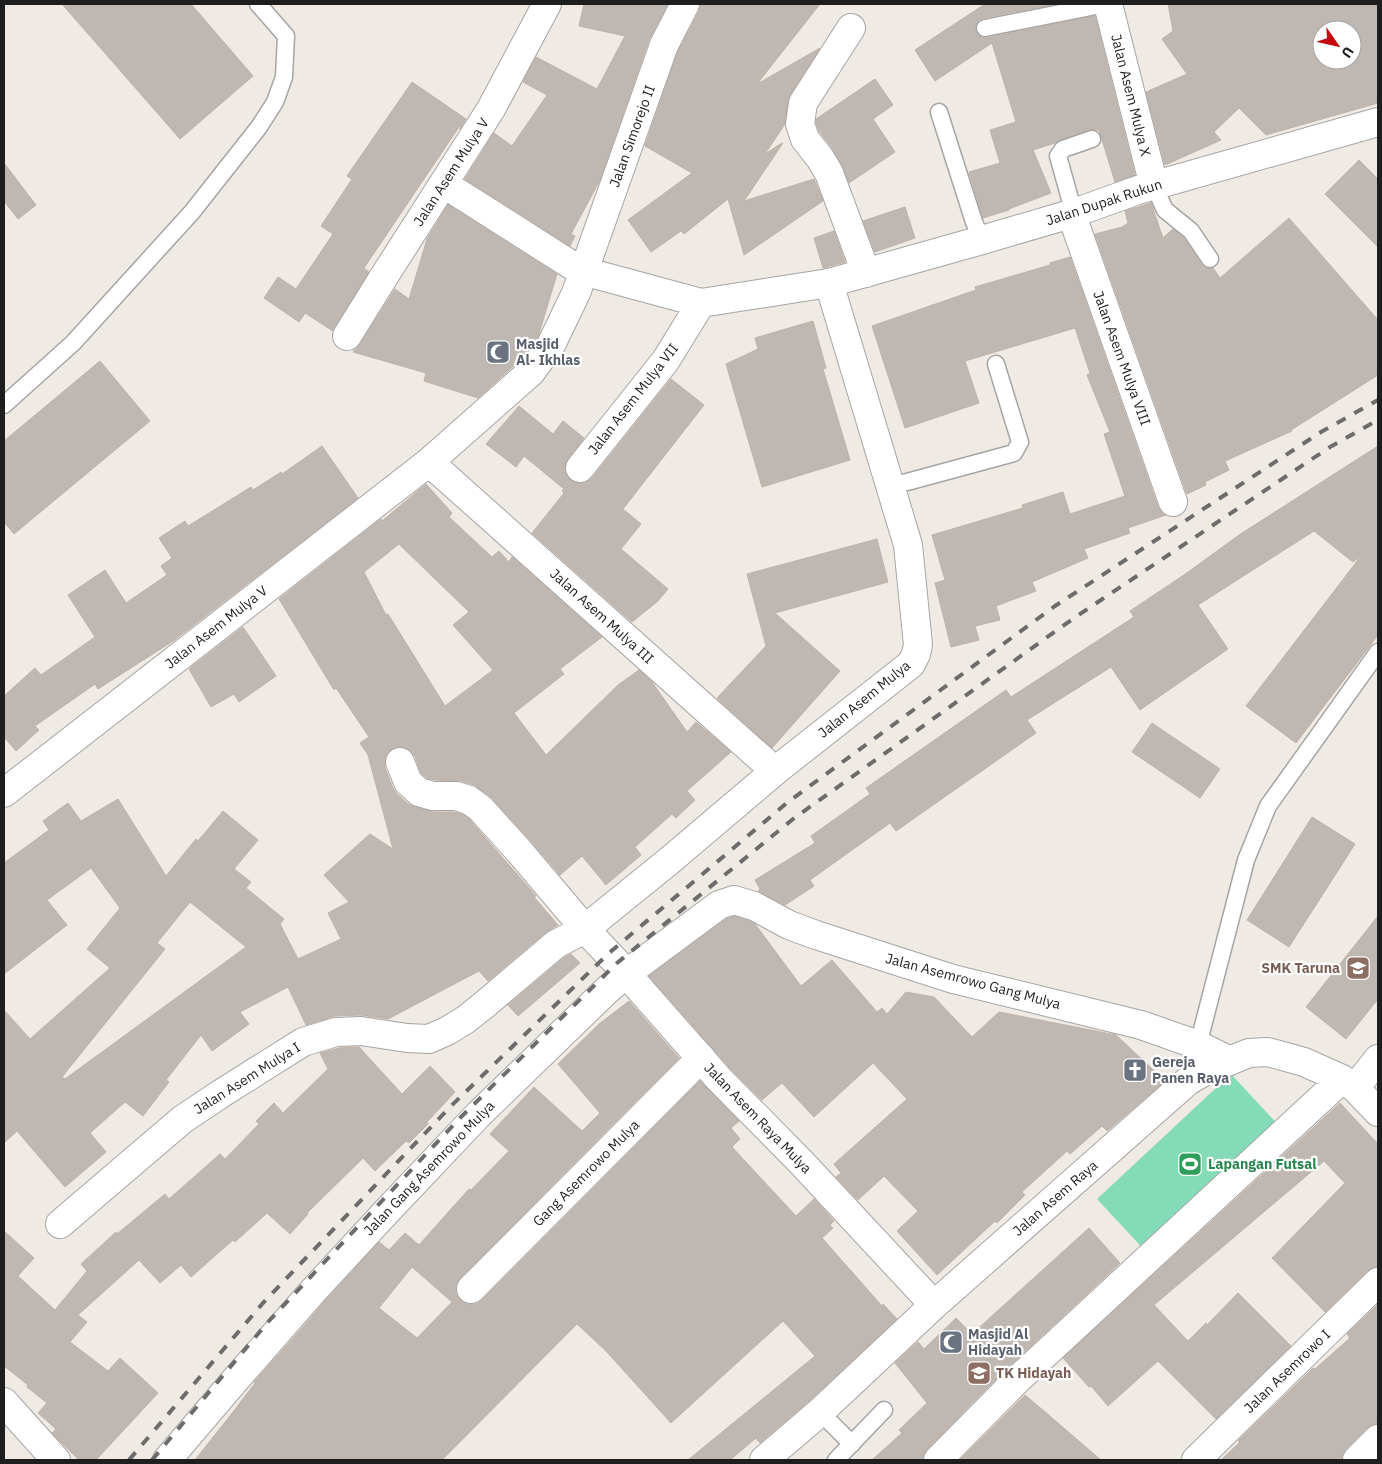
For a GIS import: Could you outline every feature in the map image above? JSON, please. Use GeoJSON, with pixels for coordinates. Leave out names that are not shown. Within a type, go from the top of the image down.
{"type":"FeatureCollection","features":[{"type":"Feature","properties":{"kind":"street","name":"Jalan Asem Mulya V"},"geometry":{"type":"LineString","coordinates":[[347,336],[491,109],[547,4]]}},
{"type":"Feature","properties":{"kind":"street","name":"Jalan Simorejo II"},"geometry":{"type":"LineString","coordinates":[[429,462],[531,372],[551,345],[576,293],[664,45],[685,4]]}},
{"type":"Feature","properties":{"kind":"street","name":"Jalan Asem Mulya X"},"geometry":{"type":"LineString","coordinates":[[1107,4],[1154,186]]}},
{"type":"Feature","properties":{"kind":"street"},"geometry":{"type":"LineString","coordinates":[[851,28],[803,103],[800,124],[805,139],[829,173],[866,273]]}},
{"type":"Feature","properties":{"kind":"street","name":"Jalan Dupak Rukun"},"geometry":{"type":"LineString","coordinates":[[701,303],[829,283],[1072,213],[1138,190],[1378,122]]}},
{"type":"Feature","properties":{"kind":"street"},"geometry":{"type":"LineString","coordinates":[[444,184],[583,271],[701,303]]}},
{"type":"Feature","properties":{"kind":"street","name":"Jalan Asem Mulya VIII"},"geometry":{"type":"LineString","coordinates":[[1072,213],[1173,502]]}},
{"type":"Feature","properties":{"kind":"street","name":"Jalan Asem Mulya"},"geometry":{"type":"LineString","coordinates":[[585,929],[775,771],[911,664],[916,654],[918,645],[908,545],[829,283]]}},
{"type":"Feature","properties":{"kind":"street","name":"Jalan Asem Mulya VII"},"geometry":{"type":"LineString","coordinates":[[580,468],[666,360],[701,303]]}},
{"type":"Feature","properties":{"kind":"street","name":"Jalan Asem Mulya V"},"geometry":{"type":"LineString","coordinates":[[4,793],[429,462]]}},
{"type":"Feature","properties":{"kind":"street","name":"Jalan Asem Mulya III"},"geometry":{"type":"LineString","coordinates":[[429,462],[775,771]]}},
{"type":"Feature","properties":{"kind":"street","name":"Jalan Asem Raya Mulya"},"geometry":{"type":"LineString","coordinates":[[400,762],[408,782],[419,792],[433,796],[456,796],[469,800],[480,808],[719,1079],[800,1161],[934,1305]]}},
{"type":"Feature","properties":{"kind":"street","name":"Jalan Asemrowo Gang Mulya"},"geometry":{"type":"LineString","coordinates":[[719,905],[734,900],[754,906],[789,925],[816,935],[953,979],[1141,1026],[1198,1045],[1230,1061]]}},
{"type":"Feature","properties":{"kind":"street","name":"Jalan Gang Asemrowo Mulya"},"geometry":{"type":"LineString","coordinates":[[167,1460],[314,1290],[479,1114],[607,990],[719,905]]}},
{"type":"Feature","properties":{"kind":"street","name":"Jalan Asem Mulya I"},"geometry":{"type":"LineString","coordinates":[[60,1224],[183,1119],[222,1092],[303,1042],[336,1032],[361,1031],[407,1038],[429,1039],[465,1020],[556,944],[585,929]]}},
{"type":"Feature","properties":{"kind":"street","name":"Jalan Asem Raya"},"geometry":{"type":"LineString","coordinates":[[764,1460],[820,1412],[934,1305],[1188,1081],[1207,1070],[1249,1053],[1268,1052],[1304,1062],[1348,1084],[1378,1112]]}},
{"type":"Feature","properties":{"kind":"street","name":"Gang Asemrowo Mulya"},"geometry":{"type":"LineString","coordinates":[[471,1289],[701,1058]]}},
{"type":"Feature","properties":{"kind":"street"},"geometry":{"type":"LineString","coordinates":[[938,1460],[1016,1381],[1378,1059]]}},
{"type":"Feature","properties":{"kind":"street","name":"Jalan Asemrowo I"},"geometry":{"type":"LineString","coordinates":[[1196,1460],[1378,1282]]}},
{"type":"Feature","properties":{"kind":"street"},"geometry":{"type":"LineString","coordinates":[[4,1402],[56,1460]]}},
{"type":"Feature","properties":{"kind":"street"},"geometry":{"type":"LineString","coordinates":[[1357,1460],[1378,1439]]}},
{"type":"Feature","properties":{"kind":"lane"},"geometry":{"type":"LineString","coordinates":[[4,405],[73,343],[192,212],[275,102],[284,77],[286,36],[258,4]]}},
{"type":"Feature","properties":{"kind":"lane"},"geometry":{"type":"LineString","coordinates":[[985,28],[1107,4]]}},
{"type":"Feature","properties":{"kind":"lane"},"geometry":{"type":"LineString","coordinates":[[939,112],[974,222],[982,240]]}},
{"type":"Feature","properties":{"kind":"lane"},"geometry":{"type":"LineString","coordinates":[[1072,213],[1058,156],[1063,150],[1092,139]]}},
{"type":"Feature","properties":{"kind":"lane"},"geometry":{"type":"LineString","coordinates":[[1154,186],[1166,210],[1191,231],[1210,259]]}},
{"type":"Feature","properties":{"kind":"lane"},"geometry":{"type":"LineString","coordinates":[[891,485],[1014,453],[1017,450],[1020,442],[996,364]]}},
{"type":"Feature","properties":{"kind":"lane"},"geometry":{"type":"LineString","coordinates":[[1198,1045],[1246,860],[1268,806],[1378,652]]}},
{"type":"Feature","properties":{"kind":"lane"},"geometry":{"type":"LineString","coordinates":[[836,1460],[884,1410]]}},
{"type":"Feature","properties":{"kind":"lane"},"geometry":{"type":"LineString","coordinates":[[820,1412],[852,1444]]}},
{"type":"Feature","properties":{"kind":"green space","name":"Lapangan Futsal"},"geometry":{"type":"Polygon","coordinates":[[[1231,1074],[1283,1130],[1149,1255],[1097,1199],[1231,1074]]]}},
{"type":"Feature","properties":{"kind":"building"},"geometry":{"type":"Polygon","coordinates":[[[62,4],[191,4],[253,76],[180,139],[62,4]]]}},
{"type":"Feature","properties":{"kind":"building"},"geometry":{"type":"Polygon","coordinates":[[[584,4],[668,4],[649,40],[600,180],[571,234],[575,236],[570,246],[465,179],[494,133],[512,146],[547,95],[523,82],[536,57],[597,89],[625,36],[579,26],[584,4]]]}},
{"type":"Feature","properties":{"kind":"building"},"geometry":{"type":"Polygon","coordinates":[[[701,4],[820,4],[757,84],[820,48],[790,95],[785,124],[765,154],[783,143],[744,201],[814,179],[823,201],[744,255],[728,199],[684,234],[681,231],[651,252],[628,220],[692,173],[645,146],[678,51],[701,4]]]}},
{"type":"Feature","properties":{"kind":"building"},"geometry":{"type":"Polygon","coordinates":[[[985,4],[1056,4],[983,18],[976,24],[975,29],[982,38],[1095,16],[1135,175],[1115,182],[1099,130],[1089,130],[1033,150],[1051,193],[983,218],[969,172],[1000,163],[990,130],[1016,122],[992,43],[935,81],[915,50],[985,4]]]}},
{"type":"Feature","properties":{"kind":"building"},"geometry":{"type":"Polygon","coordinates":[[[1168,4],[1378,4],[1378,103],[1266,135],[1239,108],[1214,132],[1221,140],[1165,165],[1146,92],[1187,74],[1162,39],[1173,31],[1168,4]]]}},
{"type":"Feature","properties":{"kind":"building"},"geometry":{"type":"Polygon","coordinates":[[[875,79],[893,105],[873,119],[895,152],[849,183],[842,165],[819,131],[816,119],[875,79]]]}},
{"type":"Feature","properties":{"kind":"building"},"geometry":{"type":"Polygon","coordinates":[[[412,82],[466,119],[364,268],[369,272],[333,331],[305,313],[299,322],[264,298],[278,277],[296,289],[333,234],[321,226],[352,179],[347,176],[412,82]]]}},
{"type":"Feature","properties":{"kind":"building"},"geometry":{"type":"Polygon","coordinates":[[[1359,160],[1378,179],[1378,247],[1325,194],[1359,160]]]}},
{"type":"Feature","properties":{"kind":"building"},"geometry":{"type":"Polygon","coordinates":[[[4,163],[36,205],[18,219],[4,201],[4,163]]]}},
{"type":"Feature","properties":{"kind":"building"},"geometry":{"type":"Polygon","coordinates":[[[1151,203],[1163,238],[1173,229],[1184,238],[1202,265],[1206,268],[1213,268],[1220,278],[1289,218],[1378,320],[1378,375],[1292,431],[1225,461],[1229,470],[1205,482],[1206,485],[1187,494],[1095,234],[1122,227],[1128,223],[1125,211],[1151,203]]]}},
{"type":"Feature","properties":{"kind":"building"},"geometry":{"type":"Polygon","coordinates":[[[448,205],[557,274],[538,337],[519,361],[478,398],[424,381],[426,373],[353,352],[395,289],[409,299],[427,239],[448,205]]]}},
{"type":"Feature","properties":{"kind":"building"},"geometry":{"type":"Polygon","coordinates":[[[905,207],[915,238],[875,252],[863,221],[905,207]]]}},
{"type":"Feature","properties":{"kind":"building"},"geometry":{"type":"Polygon","coordinates":[[[834,231],[845,262],[823,268],[814,238],[834,231]]]}},
{"type":"Feature","properties":{"kind":"building"},"geometry":{"type":"Polygon","coordinates":[[[1070,257],[1158,507],[1166,515],[1128,528],[1130,533],[1084,549],[1088,558],[1032,582],[1036,591],[996,606],[1000,620],[975,626],[979,640],[951,647],[935,583],[945,580],[932,535],[1023,508],[1022,505],[1063,492],[1070,514],[1125,496],[1104,434],[1110,432],[1087,375],[1090,373],[1075,328],[965,361],[979,403],[905,428],[872,326],[976,290],[975,287],[1050,265],[1050,263],[1070,257]]]}},
{"type":"Feature","properties":{"kind":"building"},"geometry":{"type":"Polygon","coordinates":[[[813,321],[826,368],[823,369],[850,460],[762,487],[726,364],[758,349],[755,338],[813,321]]]}},
{"type":"Feature","properties":{"kind":"building"},"geometry":{"type":"Polygon","coordinates":[[[100,361],[150,421],[14,534],[4,522],[4,441],[100,361]]]}},
{"type":"Feature","properties":{"kind":"building"},"geometry":{"type":"Polygon","coordinates":[[[671,379],[704,405],[623,509],[641,524],[621,549],[668,589],[658,601],[632,622],[532,533],[564,493],[562,491],[564,489],[524,456],[516,467],[486,444],[519,406],[553,434],[563,421],[584,438],[568,459],[565,473],[571,480],[585,483],[592,478],[671,379]]]}},
{"type":"Feature","properties":{"kind":"building"},"geometry":{"type":"Polygon","coordinates":[[[322,446],[358,498],[173,641],[98,689],[95,684],[35,726],[39,730],[16,751],[4,737],[4,696],[35,668],[41,675],[95,637],[68,595],[105,570],[126,603],[167,575],[161,566],[172,558],[159,538],[185,521],[188,526],[251,487],[253,490],[281,472],[282,474],[322,446]]]}},
{"type":"Feature","properties":{"kind":"building"},"geometry":{"type":"Polygon","coordinates":[[[1378,446],[1378,635],[1296,743],[1246,706],[1361,556],[1353,562],[1314,531],[1198,605],[1228,649],[1140,710],[1111,667],[1027,720],[1036,733],[896,831],[890,823],[810,880],[814,886],[785,905],[758,891],[760,889],[755,880],[815,843],[811,836],[870,794],[866,788],[1006,690],[1011,697],[1134,617],[1130,611],[1239,535],[1378,446]]]}},
{"type":"Feature","properties":{"kind":"building"},"geometry":{"type":"Polygon","coordinates":[[[426,484],[452,513],[449,517],[492,557],[499,551],[509,562],[512,557],[602,637],[560,669],[564,674],[514,713],[546,755],[618,685],[639,670],[652,682],[687,732],[696,722],[731,752],[687,791],[695,800],[676,818],[672,814],[635,847],[641,855],[606,885],[582,856],[560,875],[489,795],[474,785],[461,781],[427,778],[421,773],[415,756],[410,750],[403,747],[394,748],[387,753],[385,768],[397,794],[408,804],[415,807],[433,812],[454,812],[462,814],[470,820],[536,896],[534,897],[558,925],[546,932],[488,981],[479,971],[388,1019],[361,1015],[335,1016],[306,1025],[288,987],[240,1012],[249,1024],[212,1051],[201,1035],[166,1080],[169,1082],[143,1116],[125,1102],[90,1133],[106,1152],[65,1187],[17,1131],[4,1143],[4,1010],[30,1039],[110,968],[87,949],[120,908],[91,868],[47,900],[67,925],[4,974],[4,863],[49,830],[43,821],[68,803],[81,821],[118,799],[166,876],[196,839],[198,841],[223,811],[258,840],[234,869],[251,882],[246,888],[284,919],[280,924],[298,959],[341,939],[328,913],[349,902],[324,875],[370,834],[393,849],[368,755],[360,743],[369,737],[336,688],[334,690],[279,599],[381,519],[382,521],[426,484]],[[399,544],[364,572],[386,615],[388,614],[445,706],[493,670],[453,625],[469,612],[399,544]],[[190,902],[157,943],[165,949],[62,1077],[65,1079],[246,947],[190,902]]]}},
{"type":"Feature","properties":{"kind":"building"},"geometry":{"type":"Polygon","coordinates":[[[877,539],[888,582],[775,613],[840,671],[772,748],[717,698],[766,646],[747,574],[877,539]]]}},
{"type":"Feature","properties":{"kind":"building"},"geometry":{"type":"Polygon","coordinates":[[[243,627],[276,676],[239,702],[234,694],[211,707],[189,669],[243,627]]]}},
{"type":"Feature","properties":{"kind":"building"},"geometry":{"type":"Polygon","coordinates":[[[1152,723],[1220,769],[1200,798],[1132,752],[1152,723]]]}},
{"type":"Feature","properties":{"kind":"building"},"geometry":{"type":"Polygon","coordinates":[[[1312,817],[1355,844],[1289,947],[1247,920],[1312,817]]]}},
{"type":"Feature","properties":{"kind":"building"},"geometry":{"type":"Polygon","coordinates":[[[734,916],[755,924],[801,986],[832,960],[877,1012],[882,1008],[887,1014],[906,992],[934,997],[972,1037],[999,1012],[1116,1035],[1165,1081],[1107,1131],[1102,1126],[1070,1154],[1067,1151],[1022,1192],[1025,1195],[997,1223],[995,1221],[937,1275],[897,1231],[918,1211],[884,1176],[858,1200],[836,1177],[841,1173],[834,1164],[907,1099],[873,1063],[814,1117],[782,1083],[762,1100],[730,1068],[649,976],[726,919],[734,916]]]}},
{"type":"Feature","properties":{"kind":"building","name":"SMK Taruna"},"geometry":{"type":"Polygon","coordinates":[[[1378,916],[1378,999],[1346,1039],[1306,1007],[1378,916]]]}},
{"type":"Feature","properties":{"kind":"building"},"geometry":{"type":"Polygon","coordinates":[[[571,954],[580,963],[518,1016],[508,1005],[571,954]]]}},
{"type":"Feature","properties":{"kind":"building"},"geometry":{"type":"Polygon","coordinates":[[[629,1001],[679,1058],[460,1278],[456,1285],[456,1294],[460,1300],[467,1304],[476,1304],[482,1300],[700,1081],[739,1121],[731,1128],[740,1139],[732,1147],[796,1216],[814,1199],[834,1221],[830,1225],[833,1228],[822,1238],[882,1306],[883,1304],[897,1319],[810,1400],[760,1443],[756,1438],[730,1460],[688,1460],[815,1356],[783,1321],[671,1423],[606,1351],[577,1324],[442,1460],[195,1460],[254,1382],[379,1242],[389,1250],[405,1233],[419,1245],[469,1189],[471,1190],[509,1151],[490,1134],[534,1087],[582,1131],[600,1113],[558,1064],[599,1024],[629,1001]],[[412,1267],[379,1308],[417,1338],[452,1302],[412,1267]]]}},
{"type":"Feature","properties":{"kind":"building"},"geometry":{"type":"Polygon","coordinates":[[[359,1047],[402,1094],[430,1066],[455,1092],[409,1143],[406,1141],[375,1171],[363,1158],[307,1213],[290,1234],[267,1213],[235,1242],[233,1240],[191,1277],[181,1265],[160,1283],[139,1260],[78,1315],[87,1322],[70,1342],[108,1371],[120,1358],[158,1393],[96,1460],[79,1460],[52,1433],[56,1429],[38,1413],[47,1403],[4,1366],[4,1231],[34,1258],[18,1276],[55,1310],[87,1271],[81,1264],[116,1232],[117,1234],[165,1194],[169,1199],[220,1154],[225,1159],[259,1124],[256,1121],[274,1103],[283,1113],[328,1069],[320,1053],[339,1048],[359,1047]]]}},
{"type":"Feature","properties":{"kind":"building"},"geometry":{"type":"Polygon","coordinates":[[[1340,1103],[1378,1144],[1378,1267],[1367,1271],[1325,1312],[1272,1258],[1345,1183],[1324,1161],[1154,1305],[1188,1341],[1206,1323],[1207,1325],[1238,1293],[1291,1346],[1216,1419],[1158,1361],[1108,1406],[1063,1358],[1340,1103]]]}},
{"type":"Feature","properties":{"kind":"building"},"geometry":{"type":"Polygon","coordinates":[[[1089,1228],[1120,1263],[1005,1370],[927,1449],[923,1460],[872,1460],[902,1433],[899,1430],[927,1403],[895,1363],[918,1342],[924,1349],[956,1318],[972,1334],[1089,1228]]]}},
{"type":"Feature","properties":{"kind":"building"},"geometry":{"type":"Polygon","coordinates":[[[1378,1304],[1378,1424],[1367,1428],[1346,1449],[1342,1460],[1221,1460],[1313,1368],[1315,1369],[1350,1338],[1347,1334],[1378,1304]]]}},
{"type":"Feature","properties":{"kind":"building"},"geometry":{"type":"Polygon","coordinates":[[[1025,1395],[1044,1411],[1101,1460],[960,1460],[1025,1395]]]}},
{"type":"Feature","properties":{"kind":"railway"},"geometry":{"type":"LineString","coordinates":[[129,1460],[263,1303],[451,1106],[609,953],[788,802],[1055,606],[1321,432],[1378,400]]}},
{"type":"Feature","properties":{"kind":"railway"},"geometry":{"type":"LineString","coordinates":[[152,1460],[268,1322],[460,1118],[617,963],[793,819],[1074,618],[1330,447],[1378,420]]}},
{"type":"Feature","properties":{"kind":"place","name":"Masjid Al- Ikhlas"},"geometry":{"type":"Point","coordinates":[498,352]}},
{"type":"Feature","properties":{"kind":"place","name":"SMK Taruna"},"geometry":{"type":"Point","coordinates":[1358,968]}},
{"type":"Feature","properties":{"kind":"place","name":"Gereja Panen Raya"},"geometry":{"type":"Point","coordinates":[1135,1070]}},
{"type":"Feature","properties":{"kind":"place","name":"Lapangan Futsal"},"geometry":{"type":"Point","coordinates":[1190,1164]}},
{"type":"Feature","properties":{"kind":"place","name":"Masjid Al Hidayah"},"geometry":{"type":"Point","coordinates":[951,1342]}},
{"type":"Feature","properties":{"kind":"place","name":"TK Hidayah"},"geometry":{"type":"Point","coordinates":[979,1373]}}]}
